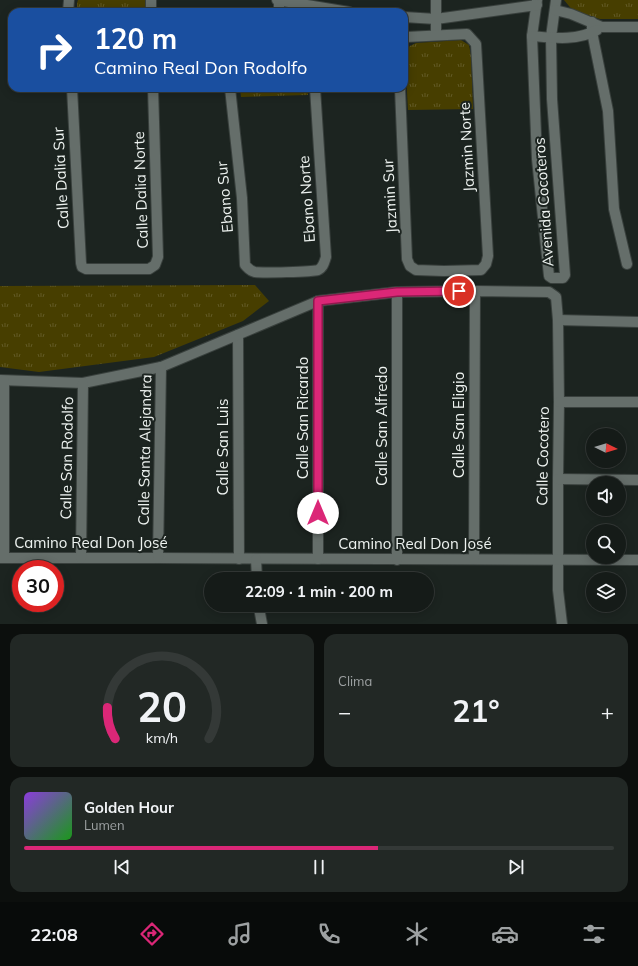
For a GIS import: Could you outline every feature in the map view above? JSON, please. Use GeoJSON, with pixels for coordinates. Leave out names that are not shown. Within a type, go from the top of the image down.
{"type":"FeatureCollection","features":[{"type":"Feature","properties":{"kind":"street"},"geometry":{"type":"LineString","coordinates":[[279,0],[325,8]]}},
{"type":"Feature","properties":{"kind":"street"},"geometry":{"type":"LineString","coordinates":[[408,37],[436,35],[436,0]]}},
{"type":"Feature","properties":{"kind":"street"},"geometry":{"type":"LineString","coordinates":[[408,17],[436,19],[537,2]]}},
{"type":"Feature","properties":{"kind":"street","name":"Avenida Cocoteros"},"geometry":{"type":"LineString","coordinates":[[537,2],[532,36],[537,159],[549,276],[552,278],[563,278],[552,99],[551,37],[555,5]]}},
{"type":"Feature","properties":{"kind":"street"},"geometry":{"type":"LineString","coordinates":[[555,5],[592,27],[638,27]]}},
{"type":"Feature","properties":{"kind":"street"},"geometry":{"type":"LineString","coordinates":[[532,36],[568,38],[583,36],[592,27]]}},
{"type":"Feature","properties":{"kind":"street"},"geometry":{"type":"LineString","coordinates":[[592,27],[608,111],[614,209],[627,264]]}},
{"type":"Feature","properties":{"kind":"street","name":"Jazmin Norte"},"geometry":{"type":"LineString","coordinates":[[436,35],[467,34],[476,44],[488,256],[486,264],[481,270],[444,272]]}},
{"type":"Feature","properties":{"kind":"street","name":"Calle Dalia Sur"},"geometry":{"type":"LineString","coordinates":[[72,92],[82,267]]}},
{"type":"Feature","properties":{"kind":"street","name":"Calle Dalia Norte"},"geometry":{"type":"LineString","coordinates":[[82,267],[86,269],[149,269],[155,265],[158,257],[153,92]]}},
{"type":"Feature","properties":{"kind":"street","name":"Ebano Sur"},"geometry":{"type":"LineString","coordinates":[[230,92],[242,198],[245,265],[249,270],[254,272],[282,272]]}},
{"type":"Feature","properties":{"kind":"street","name":"Ebano Norte"},"geometry":{"type":"LineString","coordinates":[[282,272],[317,270],[323,266],[326,257],[315,92]]}},
{"type":"Feature","properties":{"kind":"street","name":"Jazmin Sur"},"geometry":{"type":"LineString","coordinates":[[400,92],[407,259],[410,266],[416,270],[444,272]]}},
{"type":"Feature","properties":{"kind":"street"},"geometry":{"type":"LineString","coordinates":[[2,558],[2,381],[83,383],[161,366],[318,301],[397,292],[475,291]]}},
{"type":"Feature","properties":{"kind":"street","name":"Calle Cocotero"},"geometry":{"type":"LineString","coordinates":[[475,291],[549,292],[554,294],[556,297],[558,320],[559,402],[558,593],[562,624]]}},
{"type":"Feature","properties":{"kind":"street","name":"Calle San Eligio"},"geometry":{"type":"LineString","coordinates":[[474,559],[475,291]]}},
{"type":"Feature","properties":{"kind":"street","name":"Calle San Alfredo"},"geometry":{"type":"LineString","coordinates":[[397,292],[397,560]]}},
{"type":"Feature","properties":{"kind":"street","name":"Calle San Ricardo"},"geometry":{"type":"LineString","coordinates":[[318,301],[318,559]]}},
{"type":"Feature","properties":{"kind":"street"},"geometry":{"type":"LineString","coordinates":[[558,320],[638,322]]}},
{"type":"Feature","properties":{"kind":"street","name":"Calle San Luis"},"geometry":{"type":"LineString","coordinates":[[238,335],[238,559]]}},
{"type":"Feature","properties":{"kind":"street","name":"Calle Santa Alejandra"},"geometry":{"type":"LineString","coordinates":[[158,558],[161,366]]}},
{"type":"Feature","properties":{"kind":"street","name":"Calle San Rodolfo"},"geometry":{"type":"LineString","coordinates":[[81,558],[83,383]]}},
{"type":"Feature","properties":{"kind":"street"},"geometry":{"type":"LineString","coordinates":[[559,402],[638,402]]}},
{"type":"Feature","properties":{"kind":"street"},"geometry":{"type":"LineString","coordinates":[[558,479],[638,480]]}},
{"type":"Feature","properties":{"kind":"street","name":"Camino Real Don José"},"geometry":{"type":"LineString","coordinates":[[2,558],[638,560]]}},
{"type":"Feature","properties":{"kind":"street"},"geometry":{"type":"LineString","coordinates":[[256,559],[257,572]]}},
{"type":"Feature","properties":{"kind":"street"},"geometry":{"type":"LineString","coordinates":[[260,612],[262,624]]}},
{"type":"Feature","properties":{"kind":"green space"},"geometry":{"type":"Polygon","coordinates":[[[78,0],[148,0],[147,8],[77,8],[78,0]]]}},
{"type":"Feature","properties":{"kind":"green space"},"geometry":{"type":"Polygon","coordinates":[[[564,0],[638,0],[638,19],[600,19],[574,12],[564,0]]]}},
{"type":"Feature","properties":{"kind":"green space"},"geometry":{"type":"Polygon","coordinates":[[[461,40],[469,45],[471,56],[473,109],[408,110],[408,47],[416,43],[461,40]]]}},
{"type":"Feature","properties":{"kind":"green space"},"geometry":{"type":"Polygon","coordinates":[[[240,92],[308,92],[308,95],[241,97],[240,92]]]}},
{"type":"Feature","properties":{"kind":"green space"},"geometry":{"type":"Polygon","coordinates":[[[255,285],[269,301],[243,321],[154,357],[39,372],[0,367],[0,286],[255,285]]]}},
{"type":"Feature","properties":{"kind":"route"},"geometry":{"type":"LineString","coordinates":[[318,513],[318,301],[397,292],[459,291]]}}]}
